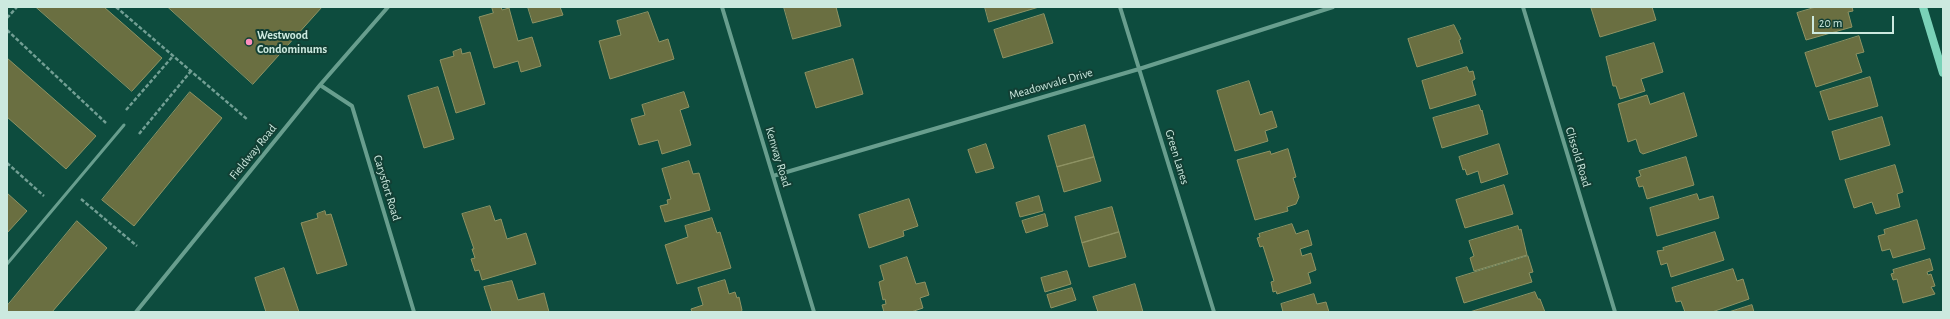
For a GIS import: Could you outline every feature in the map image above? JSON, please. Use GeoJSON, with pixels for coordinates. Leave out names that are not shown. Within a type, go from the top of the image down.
{"type":"FeatureCollection","features":[{"type":"Feature","properties":{"kind":"main road"},"geometry":{"type":"LineString","coordinates":[[1923,7],[1943,74]]}},
{"type":"Feature","properties":{"kind":"street","name":"Fieldway Road"},"geometry":{"type":"LineString","coordinates":[[136,312],[320,85],[388,7]]}},
{"type":"Feature","properties":{"kind":"street","name":"Kenway Road"},"geometry":{"type":"LineString","coordinates":[[722,7],[814,312]]}},
{"type":"Feature","properties":{"kind":"street","name":"Green Lanes"},"geometry":{"type":"LineString","coordinates":[[1120,7],[1214,312]]}},
{"type":"Feature","properties":{"kind":"street","name":"Meadowvale Drive"},"geometry":{"type":"LineString","coordinates":[[774,176],[1139,69],[1333,7]]}},
{"type":"Feature","properties":{"kind":"street","name":"Clissold Road"},"geometry":{"type":"LineString","coordinates":[[1523,7],[1615,312]]}},
{"type":"Feature","properties":{"kind":"street","name":"Carysfort Road"},"geometry":{"type":"LineString","coordinates":[[320,85],[352,106],[414,312]]}},
{"type":"Feature","properties":{"kind":"lane"},"geometry":{"type":"LineString","coordinates":[[7,264],[124,125]]}},
{"type":"Feature","properties":{"kind":"path"},"geometry":{"type":"LineString","coordinates":[[7,18],[17,7]]}},
{"type":"Feature","properties":{"kind":"path"},"geometry":{"type":"LineString","coordinates":[[116,7],[248,120]]}},
{"type":"Feature","properties":{"kind":"path"},"geometry":{"type":"LineString","coordinates":[[7,30],[117,133]]}},
{"type":"Feature","properties":{"kind":"path"},"geometry":{"type":"LineString","coordinates":[[111,127],[173,56]]}},
{"type":"Feature","properties":{"kind":"path"},"geometry":{"type":"LineString","coordinates":[[138,134],[191,72]]}},
{"type":"Feature","properties":{"kind":"path"},"geometry":{"type":"LineString","coordinates":[[7,163],[56,206]]}},
{"type":"Feature","properties":{"kind":"path"},"geometry":{"type":"LineString","coordinates":[[69,189],[137,246]]}},
{"type":"Feature","properties":{"kind":"building"},"geometry":{"type":"Polygon","coordinates":[[[36,7],[104,7],[162,58],[132,91],[36,7]]]}},
{"type":"Feature","properties":{"kind":"building","name":"Westwood Condominums"},"geometry":{"type":"Polygon","coordinates":[[[168,7],[322,7],[253,84],[168,7]]]}},
{"type":"Feature","properties":{"kind":"building"},"geometry":{"type":"Polygon","coordinates":[[[492,7],[501,7],[502,10],[509,8],[518,41],[532,37],[541,66],[521,72],[518,61],[494,68],[479,17],[493,13],[492,7]]]}},
{"type":"Feature","properties":{"kind":"building"},"geometry":{"type":"Polygon","coordinates":[[[528,7],[560,7],[563,15],[533,23],[528,7]]]}},
{"type":"Feature","properties":{"kind":"building"},"geometry":{"type":"Polygon","coordinates":[[[784,7],[836,7],[841,26],[793,39],[784,7]]]}},
{"type":"Feature","properties":{"kind":"building"},"geometry":{"type":"Polygon","coordinates":[[[985,7],[1039,7],[989,22],[985,7]]]}},
{"type":"Feature","properties":{"kind":"building"},"geometry":{"type":"Polygon","coordinates":[[[1652,7],[1656,20],[1600,37],[1591,8],[1652,7]]]}},
{"type":"Feature","properties":{"kind":"building"},"geometry":{"type":"Polygon","coordinates":[[[1816,7],[1852,7],[1853,11],[1848,12],[1852,27],[1806,40],[1797,13],[1816,7]]]}},
{"type":"Feature","properties":{"kind":"building"},"geometry":{"type":"Polygon","coordinates":[[[648,12],[659,42],[668,39],[674,59],[610,79],[599,41],[621,35],[617,21],[648,12]]]}},
{"type":"Feature","properties":{"kind":"building"},"geometry":{"type":"Polygon","coordinates":[[[1044,14],[1053,43],[1003,58],[994,30],[1044,14]]]}},
{"type":"Feature","properties":{"kind":"building"},"geometry":{"type":"Polygon","coordinates":[[[1454,25],[1461,39],[1459,40],[1463,53],[1417,67],[1408,39],[1454,25]]]}},
{"type":"Feature","properties":{"kind":"building"},"geometry":{"type":"Polygon","coordinates":[[[1859,36],[1864,52],[1856,54],[1862,72],[1816,87],[1805,53],[1859,36]]]}},
{"type":"Feature","properties":{"kind":"building"},"geometry":{"type":"Polygon","coordinates":[[[1654,43],[1663,72],[1641,79],[1645,91],[1620,99],[1616,86],[1613,86],[1606,57],[1654,43]]]}},
{"type":"Feature","properties":{"kind":"building"},"geometry":{"type":"Polygon","coordinates":[[[461,49],[462,54],[470,52],[485,104],[456,113],[440,60],[454,56],[453,52],[461,49]]]}},
{"type":"Feature","properties":{"kind":"building"},"geometry":{"type":"Polygon","coordinates":[[[7,58],[96,136],[66,169],[7,117],[7,58]]]}},
{"type":"Feature","properties":{"kind":"building"},"geometry":{"type":"Polygon","coordinates":[[[853,59],[863,94],[816,108],[805,73],[853,59]]]}},
{"type":"Feature","properties":{"kind":"building"},"geometry":{"type":"Polygon","coordinates":[[[1467,67],[1469,72],[1473,71],[1475,79],[1472,81],[1476,95],[1430,109],[1422,81],[1467,67]]]}},
{"type":"Feature","properties":{"kind":"building"},"geometry":{"type":"Polygon","coordinates":[[[1870,77],[1878,106],[1829,120],[1820,92],[1870,77]]]}},
{"type":"Feature","properties":{"kind":"building"},"geometry":{"type":"Polygon","coordinates":[[[1249,81],[1260,115],[1272,111],[1277,127],[1265,131],[1268,141],[1235,151],[1217,91],[1249,81]]]}},
{"type":"Feature","properties":{"kind":"building"},"geometry":{"type":"Polygon","coordinates":[[[438,87],[454,139],[424,148],[408,96],[438,87]]]}},
{"type":"Feature","properties":{"kind":"building"},"geometry":{"type":"Polygon","coordinates":[[[190,92],[222,118],[134,226],[102,200],[190,92]]]}},
{"type":"Feature","properties":{"kind":"building"},"geometry":{"type":"Polygon","coordinates":[[[684,92],[689,107],[680,110],[691,145],[662,154],[658,140],[639,145],[631,119],[645,115],[642,105],[684,92]]]}},
{"type":"Feature","properties":{"kind":"building"},"geometry":{"type":"Polygon","coordinates":[[[1684,93],[1697,136],[1643,154],[1640,152],[1636,139],[1628,142],[1618,104],[1647,95],[1650,104],[1684,93]]]}},
{"type":"Feature","properties":{"kind":"building"},"geometry":{"type":"Polygon","coordinates":[[[1479,105],[1481,111],[1482,110],[1488,134],[1442,148],[1433,118],[1479,105]]]}},
{"type":"Feature","properties":{"kind":"building"},"geometry":{"type":"Polygon","coordinates":[[[1882,117],[1890,145],[1840,160],[1832,132],[1882,117]]]}},
{"type":"Feature","properties":{"kind":"building"},"geometry":{"type":"Polygon","coordinates":[[[1085,125],[1094,157],[1057,167],[1048,136],[1085,125]]]}},
{"type":"Feature","properties":{"kind":"building"},"geometry":{"type":"Polygon","coordinates":[[[986,144],[994,168],[976,173],[968,150],[986,144]]]}},
{"type":"Feature","properties":{"kind":"building"},"geometry":{"type":"Polygon","coordinates":[[[1499,144],[1508,174],[1481,183],[1478,171],[1467,175],[1465,169],[1463,170],[1459,157],[1499,144]]]}},
{"type":"Feature","properties":{"kind":"building"},"geometry":{"type":"Polygon","coordinates":[[[1288,149],[1296,177],[1293,178],[1299,197],[1296,204],[1287,207],[1288,211],[1255,220],[1237,160],[1270,151],[1271,154],[1288,149]]]}},
{"type":"Feature","properties":{"kind":"building"},"geometry":{"type":"Polygon","coordinates":[[[1094,157],[1101,181],[1064,192],[1057,167],[1094,157]]]}},
{"type":"Feature","properties":{"kind":"building"},"geometry":{"type":"Polygon","coordinates":[[[1686,157],[1694,185],[1647,199],[1643,186],[1639,187],[1636,178],[1641,176],[1639,171],[1686,157]]]}},
{"type":"Feature","properties":{"kind":"building"},"geometry":{"type":"Polygon","coordinates":[[[689,161],[693,174],[699,173],[710,210],[665,222],[660,206],[668,204],[667,200],[671,199],[662,169],[689,161]]]}},
{"type":"Feature","properties":{"kind":"building"},"geometry":{"type":"Polygon","coordinates":[[[1895,165],[1903,192],[1897,194],[1900,207],[1876,214],[1872,202],[1854,208],[1845,180],[1895,165]]]}},
{"type":"Feature","properties":{"kind":"building"},"geometry":{"type":"Polygon","coordinates":[[[1504,185],[1513,214],[1465,228],[1456,200],[1504,185]]]}},
{"type":"Feature","properties":{"kind":"building"},"geometry":{"type":"Polygon","coordinates":[[[7,193],[27,211],[7,233],[7,193]]]}},
{"type":"Feature","properties":{"kind":"building"},"geometry":{"type":"Polygon","coordinates":[[[1697,194],[1699,200],[1713,196],[1719,218],[1657,236],[1650,208],[1697,194]]]}},
{"type":"Feature","properties":{"kind":"building"},"geometry":{"type":"Polygon","coordinates":[[[1039,196],[1043,211],[1020,217],[1016,203],[1039,196]]]}},
{"type":"Feature","properties":{"kind":"building"},"geometry":{"type":"Polygon","coordinates":[[[909,199],[918,226],[903,231],[904,236],[869,248],[859,215],[909,199]]]}},
{"type":"Feature","properties":{"kind":"building"},"geometry":{"type":"Polygon","coordinates":[[[490,206],[495,221],[501,219],[507,239],[526,233],[536,264],[482,280],[479,270],[475,271],[471,259],[475,258],[472,249],[474,249],[462,214],[490,206]]]}},
{"type":"Feature","properties":{"kind":"building"},"geometry":{"type":"Polygon","coordinates":[[[1112,207],[1119,232],[1082,243],[1075,217],[1112,207]]]}},
{"type":"Feature","properties":{"kind":"building"},"geometry":{"type":"Polygon","coordinates":[[[325,211],[326,215],[331,214],[347,265],[317,274],[301,223],[318,218],[317,214],[325,211]]]}},
{"type":"Feature","properties":{"kind":"building"},"geometry":{"type":"Polygon","coordinates":[[[1045,214],[1048,226],[1026,233],[1022,221],[1045,214]]]}},
{"type":"Feature","properties":{"kind":"building"},"geometry":{"type":"Polygon","coordinates":[[[712,218],[717,233],[720,232],[731,268],[677,284],[665,245],[688,237],[685,226],[712,218]]]}},
{"type":"Feature","properties":{"kind":"building"},"geometry":{"type":"Polygon","coordinates":[[[1917,220],[1925,249],[1893,258],[1890,249],[1882,251],[1878,236],[1885,234],[1884,230],[1917,220]]]}},
{"type":"Feature","properties":{"kind":"building"},"geometry":{"type":"Polygon","coordinates":[[[77,221],[107,248],[52,312],[7,312],[7,306],[77,221]]]}},
{"type":"Feature","properties":{"kind":"building"},"geometry":{"type":"Polygon","coordinates":[[[1292,224],[1296,234],[1308,230],[1312,245],[1300,249],[1302,256],[1311,253],[1316,270],[1308,273],[1311,283],[1277,294],[1276,291],[1273,292],[1271,282],[1274,281],[1263,246],[1260,247],[1257,238],[1260,237],[1259,234],[1292,224]]]}},
{"type":"Feature","properties":{"kind":"building"},"geometry":{"type":"Polygon","coordinates":[[[1518,226],[1519,230],[1521,229],[1527,255],[1474,271],[1470,258],[1474,256],[1469,241],[1518,226]]]}},
{"type":"Feature","properties":{"kind":"building"},"geometry":{"type":"Polygon","coordinates":[[[1119,232],[1126,257],[1089,267],[1082,243],[1119,232]]]}},
{"type":"Feature","properties":{"kind":"building"},"geometry":{"type":"Polygon","coordinates":[[[1715,232],[1724,260],[1671,277],[1667,263],[1661,265],[1657,251],[1664,250],[1663,248],[1715,232]]]}},
{"type":"Feature","properties":{"kind":"building"},"geometry":{"type":"Polygon","coordinates":[[[1528,256],[1533,272],[1529,273],[1532,282],[1464,303],[1456,278],[1528,256]]]}},
{"type":"Feature","properties":{"kind":"building"},"geometry":{"type":"Polygon","coordinates":[[[907,257],[916,284],[925,282],[929,295],[920,298],[923,308],[911,312],[884,312],[882,305],[886,304],[885,299],[883,300],[879,282],[884,280],[880,266],[907,257]]]}},
{"type":"Feature","properties":{"kind":"building"},"geometry":{"type":"Polygon","coordinates":[[[1930,259],[1933,270],[1927,272],[1928,275],[1931,274],[1935,286],[1931,287],[1935,294],[1903,303],[1897,279],[1893,280],[1891,274],[1894,273],[1893,270],[1930,259]]]}},
{"type":"Feature","properties":{"kind":"building"},"geometry":{"type":"Polygon","coordinates":[[[284,268],[299,312],[266,312],[255,278],[284,268]]]}},
{"type":"Feature","properties":{"kind":"building"},"geometry":{"type":"Polygon","coordinates":[[[1733,269],[1737,281],[1743,279],[1749,299],[1712,312],[1685,312],[1681,301],[1676,302],[1672,288],[1733,269]]]}},
{"type":"Feature","properties":{"kind":"building"},"geometry":{"type":"Polygon","coordinates":[[[1067,271],[1071,284],[1045,292],[1041,278],[1067,271]]]}},
{"type":"Feature","properties":{"kind":"building"},"geometry":{"type":"Polygon","coordinates":[[[725,280],[729,294],[735,292],[737,298],[739,297],[742,310],[741,312],[692,312],[691,309],[703,305],[698,288],[725,280]]]}},
{"type":"Feature","properties":{"kind":"building"},"geometry":{"type":"Polygon","coordinates":[[[512,281],[518,300],[544,293],[549,312],[492,312],[484,287],[512,281]]]}},
{"type":"Feature","properties":{"kind":"building"},"geometry":{"type":"Polygon","coordinates":[[[1135,284],[1143,312],[1098,312],[1093,297],[1135,284]]]}},
{"type":"Feature","properties":{"kind":"building"},"geometry":{"type":"Polygon","coordinates":[[[1072,288],[1076,300],[1051,308],[1047,295],[1072,288]]]}},
{"type":"Feature","properties":{"kind":"building"},"geometry":{"type":"Polygon","coordinates":[[[1535,292],[1538,299],[1540,299],[1545,312],[1470,312],[1535,292]]]}},
{"type":"Feature","properties":{"kind":"building"},"geometry":{"type":"Polygon","coordinates":[[[1314,294],[1317,304],[1326,302],[1329,312],[1283,312],[1281,304],[1314,294]]]}},
{"type":"Feature","properties":{"kind":"building"},"geometry":{"type":"Polygon","coordinates":[[[1752,305],[1754,312],[1729,312],[1752,305]]]}},
{"type":"Feature","properties":{"kind":"place","name":"Westwood Condominums"},"geometry":{"type":"Point","coordinates":[249,42]}}]}
